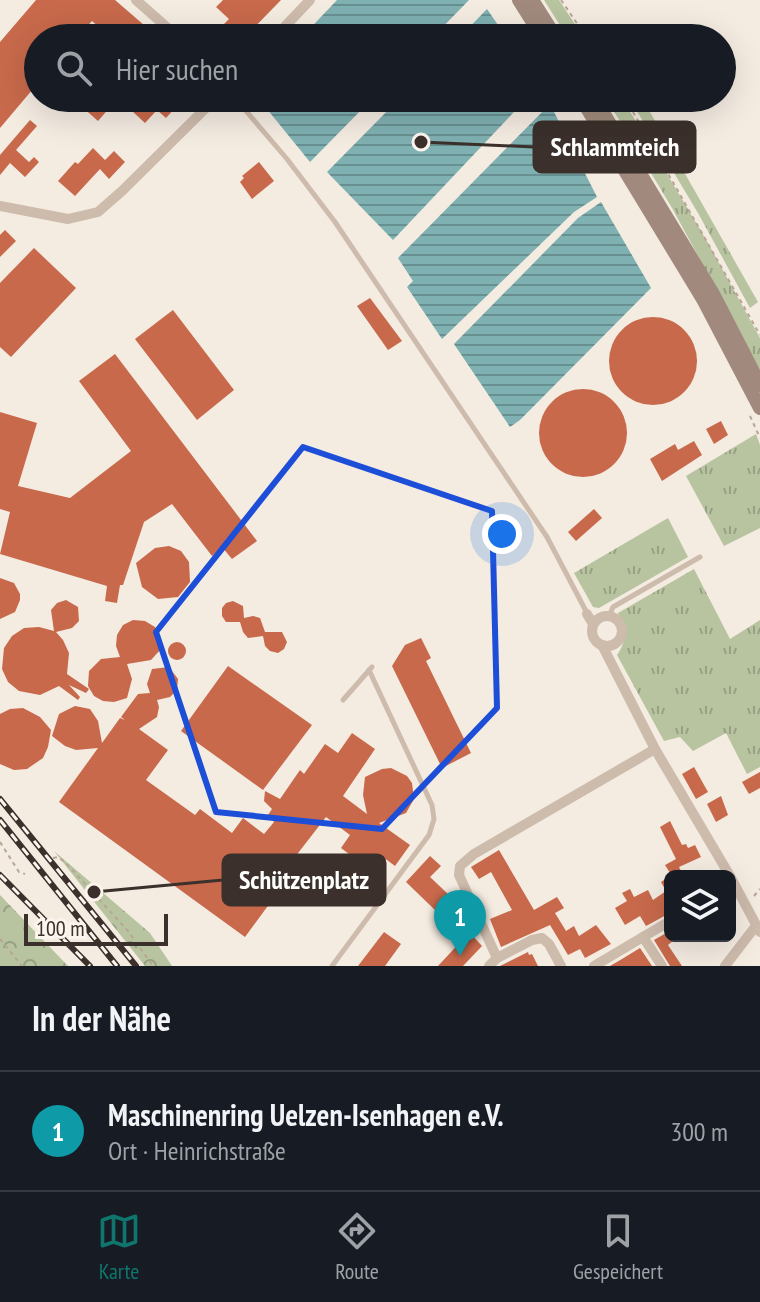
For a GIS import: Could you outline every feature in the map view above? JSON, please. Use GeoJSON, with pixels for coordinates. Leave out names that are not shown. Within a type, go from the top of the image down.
{"type":"FeatureCollection","features":[{"type":"Feature","properties":{"kind":"main road"},"geometry":{"type":"LineString","coordinates":[[519,0],[534,24]]}},
{"type":"Feature","properties":{"kind":"main road"},"geometry":{"type":"LineString","coordinates":[[532,0],[547,24]]}},
{"type":"Feature","properties":{"kind":"main road"},"geometry":{"type":"LineString","coordinates":[[589,112],[703,299],[760,408]]}},
{"type":"Feature","properties":{"kind":"main road"},"geometry":{"type":"LineString","coordinates":[[602,112],[713,294],[760,385]]}},
{"type":"Feature","properties":{"kind":"street"},"geometry":{"type":"LineString","coordinates":[[136,0],[163,24]]}},
{"type":"Feature","properties":{"kind":"street"},"geometry":{"type":"LineString","coordinates":[[287,24],[310,0]]}},
{"type":"Feature","properties":{"kind":"street"},"geometry":{"type":"LineString","coordinates":[[0,206],[68,219],[98,212],[202,112]]}},
{"type":"Feature","properties":{"kind":"street"},"geometry":{"type":"LineString","coordinates":[[587,614],[593,624],[593,637],[602,645],[655,749],[725,870]]}},
{"type":"Feature","properties":{"kind":"street"},"geometry":{"type":"LineString","coordinates":[[593,624],[609,616],[619,623],[621,633],[614,644],[602,645]]}},
{"type":"Feature","properties":{"kind":"street"},"geometry":{"type":"LineString","coordinates":[[561,966],[549,944],[542,938],[532,940],[493,962],[459,875],[460,866],[474,854],[655,749]]}},
{"type":"Feature","properties":{"kind":"street"},"geometry":{"type":"LineString","coordinates":[[736,887],[760,913]]}},
{"type":"Feature","properties":{"kind":"street"},"geometry":{"type":"LineString","coordinates":[[725,966],[758,930],[736,889]]}},
{"type":"Feature","properties":{"kind":"street"},"geometry":{"type":"LineString","coordinates":[[594,966],[664,925]]}},
{"type":"Feature","properties":{"kind":"street"},"geometry":{"type":"LineString","coordinates":[[643,937],[662,966]]}},
{"type":"Feature","properties":{"kind":"lane"},"geometry":{"type":"LineString","coordinates":[[247,112],[335,222],[547,537],[587,614]]}},
{"type":"Feature","properties":{"kind":"lane"},"geometry":{"type":"LineString","coordinates":[[609,616],[613,607],[700,557]]}},
{"type":"Feature","properties":{"kind":"lane"},"geometry":{"type":"LineString","coordinates":[[332,966],[429,835],[434,819],[432,805],[370,668],[343,700]]}},
{"type":"Feature","properties":{"kind":"path"},"geometry":{"type":"LineString","coordinates":[[561,0],[577,24]]}},
{"type":"Feature","properties":{"kind":"path"},"geometry":{"type":"LineString","coordinates":[[633,112],[760,335]]}},
{"type":"Feature","properties":{"kind":"path"},"geometry":{"type":"LineString","coordinates":[[0,842],[19,872],[25,874]]}},
{"type":"Feature","properties":{"kind":"path"},"geometry":{"type":"LineString","coordinates":[[53,858],[58,857],[66,863],[108,908],[153,966]]}},
{"type":"Feature","properties":{"kind":"path"},"geometry":{"type":"LineString","coordinates":[[753,898],[760,889]]}},
{"type":"Feature","properties":{"kind":"path"},"geometry":{"type":"LineString","coordinates":[[0,939],[22,966]]}},
{"type":"Feature","properties":{"kind":"highlighted area"},"geometry":{"type":"Polygon","coordinates":[[[303,447],[492,511],[497,708],[382,829],[216,812],[156,632],[303,447]]]}},
{"type":"Feature","properties":{"kind":"green space"},"geometry":{"type":"Polygon","coordinates":[[[544,0],[559,0],[575,24],[559,24],[544,0]]]}},
{"type":"Feature","properties":{"kind":"green space"},"geometry":{"type":"Polygon","coordinates":[[[614,112],[630,112],[708,243],[760,338],[760,370],[672,208],[614,112]]]}},
{"type":"Feature","properties":{"kind":"green space"},"geometry":{"type":"Polygon","coordinates":[[[637,112],[650,112],[758,302],[750,308],[637,112]]]}},
{"type":"Feature","properties":{"kind":"green space"},"geometry":{"type":"Polygon","coordinates":[[[756,434],[760,445],[760,528],[724,546],[686,476],[756,434]]]}},
{"type":"Feature","properties":{"kind":"green space"},"geometry":{"type":"Polygon","coordinates":[[[668,518],[688,557],[599,608],[593,607],[574,573],[668,518]]]}},
{"type":"Feature","properties":{"kind":"green space"},"geometry":{"type":"Polygon","coordinates":[[[694,569],[730,639],[760,620],[760,767],[747,774],[726,733],[693,751],[680,737],[664,741],[617,655],[624,634],[618,613],[694,569]]]}},
{"type":"Feature","properties":{"kind":"green space"},"geometry":{"type":"Polygon","coordinates":[[[54,851],[150,933],[172,966],[145,966],[54,851]]]}},
{"type":"Feature","properties":{"kind":"green space"},"geometry":{"type":"Polygon","coordinates":[[[0,895],[68,966],[0,966],[0,895]]]}},
{"type":"Feature","properties":{"kind":"water"},"geometry":{"type":"Polygon","coordinates":[[[337,0],[469,0],[446,24],[314,24],[337,0]]]}},
{"type":"Feature","properties":{"kind":"water"},"geometry":{"type":"Polygon","coordinates":[[[487,9],[497,24],[473,24],[487,9]]]}},
{"type":"Feature","properties":{"kind":"water"},"geometry":{"type":"Polygon","coordinates":[[[269,112],[359,112],[310,162],[269,112]]]}},
{"type":"Feature","properties":{"kind":"water"},"geometry":{"type":"Polygon","coordinates":[[[386,112],[514,112],[393,240],[327,172],[386,112]]]}},
{"type":"Feature","properties":{"kind":"water"},"geometry":{"type":"Polygon","coordinates":[[[542,112],[554,112],[597,197],[574,212],[442,339],[407,287],[413,281],[398,258],[542,112]]]}},
{"type":"Feature","properties":{"kind":"water"},"geometry":{"type":"Polygon","coordinates":[[[601,202],[651,288],[510,427],[454,344],[578,218],[601,202]]]}},
{"type":"Feature","properties":{"kind":"building"},"geometry":{"type":"Polygon","coordinates":[[[36,0],[115,0],[143,24],[95,24],[92,21],[89,24],[24,24],[24,100],[0,128],[0,42],[36,0]]]}},
{"type":"Feature","properties":{"kind":"building"},"geometry":{"type":"Polygon","coordinates":[[[223,0],[281,0],[258,24],[224,24],[229,19],[216,7],[223,0]]]}},
{"type":"Feature","properties":{"kind":"building"},"geometry":{"type":"Polygon","coordinates":[[[88,112],[106,112],[98,121],[88,112]]]}},
{"type":"Feature","properties":{"kind":"building"},"geometry":{"type":"Polygon","coordinates":[[[133,112],[155,112],[145,123],[133,112]]]}},
{"type":"Feature","properties":{"kind":"building"},"geometry":{"type":"Polygon","coordinates":[[[30,120],[37,126],[16,150],[29,162],[34,157],[39,162],[25,177],[10,163],[0,175],[0,155],[30,120]]]}},
{"type":"Feature","properties":{"kind":"building"},"geometry":{"type":"Polygon","coordinates":[[[93,148],[105,160],[114,151],[125,162],[109,179],[100,169],[75,196],[58,181],[93,148]]]}},
{"type":"Feature","properties":{"kind":"building"},"geometry":{"type":"Polygon","coordinates":[[[259,162],[274,181],[252,199],[240,182],[244,178],[242,176],[259,162]]]}},
{"type":"Feature","properties":{"kind":"building"},"geometry":{"type":"Polygon","coordinates":[[[5,230],[16,241],[0,257],[0,235],[5,230]]]}},
{"type":"Feature","properties":{"kind":"building"},"geometry":{"type":"Polygon","coordinates":[[[34,248],[76,288],[11,357],[0,347],[0,283],[34,248]]]}},
{"type":"Feature","properties":{"kind":"building"},"geometry":{"type":"Polygon","coordinates":[[[370,298],[402,341],[388,350],[357,306],[370,298]]]}},
{"type":"Feature","properties":{"kind":"building"},"geometry":{"type":"Polygon","coordinates":[[[173,310],[234,390],[197,420],[135,339],[173,310]]]}},
{"type":"Feature","properties":{"kind":"building"},"geometry":{"type":"Polygon","coordinates":[[[653,317],[678,324],[690,336],[697,361],[690,386],[678,398],[653,405],[628,398],[616,386],[609,361],[616,336],[628,324],[653,317]]]}},
{"type":"Feature","properties":{"kind":"building"},"geometry":{"type":"Polygon","coordinates":[[[115,354],[257,541],[232,559],[222,547],[212,556],[172,504],[144,522],[123,585],[120,585],[117,603],[105,601],[107,586],[0,554],[10,512],[0,509],[0,412],[37,423],[18,486],[70,498],[131,451],[79,381],[115,354]]]}},
{"type":"Feature","properties":{"kind":"building"},"geometry":{"type":"Polygon","coordinates":[[[583,389],[608,396],[620,408],[627,433],[620,458],[608,470],[583,477],[558,470],[546,458],[539,433],[546,408],[558,396],[583,389]]]}},
{"type":"Feature","properties":{"kind":"building"},"geometry":{"type":"Polygon","coordinates":[[[721,421],[728,435],[714,444],[706,429],[721,421]]]}},
{"type":"Feature","properties":{"kind":"building"},"geometry":{"type":"Polygon","coordinates":[[[694,441],[702,455],[662,481],[650,459],[675,444],[678,450],[694,441]]]}},
{"type":"Feature","properties":{"kind":"building"},"geometry":{"type":"Polygon","coordinates":[[[594,509],[602,518],[576,541],[568,532],[594,509]]]}},
{"type":"Feature","properties":{"kind":"building"},"geometry":{"type":"Polygon","coordinates":[[[169,546],[181,551],[189,562],[190,582],[178,597],[158,599],[142,587],[136,563],[155,548],[169,546]]]}},
{"type":"Feature","properties":{"kind":"building"},"geometry":{"type":"Polygon","coordinates":[[[0,578],[14,583],[20,600],[15,612],[0,619],[0,578]]]}},
{"type":"Feature","properties":{"kind":"building"},"geometry":{"type":"Polygon","coordinates":[[[66,600],[78,607],[79,621],[72,628],[56,632],[69,653],[67,674],[89,689],[86,693],[69,685],[80,697],[78,700],[59,686],[40,695],[19,691],[8,682],[2,669],[4,648],[12,636],[24,628],[39,627],[54,631],[51,610],[57,603],[66,600]]]}},
{"type":"Feature","properties":{"kind":"building"},"geometry":{"type":"Polygon","coordinates":[[[233,601],[243,606],[244,618],[260,618],[265,632],[282,632],[287,642],[284,649],[278,653],[270,651],[265,646],[263,636],[248,638],[240,622],[226,622],[222,608],[233,601]]]}},
{"type":"Feature","properties":{"kind":"building"},"geometry":{"type":"Polygon","coordinates":[[[133,620],[145,621],[155,627],[161,649],[151,660],[127,664],[132,679],[127,698],[103,701],[94,696],[88,686],[89,671],[101,659],[120,657],[116,646],[117,635],[123,625],[133,620]]]}},
{"type":"Feature","properties":{"kind":"building"},"geometry":{"type":"Polygon","coordinates":[[[421,638],[431,658],[426,661],[471,753],[442,768],[392,666],[405,645],[421,638]]]}},
{"type":"Feature","properties":{"kind":"building"},"geometry":{"type":"Polygon","coordinates":[[[173,642],[181,642],[186,651],[184,658],[173,660],[168,655],[168,647],[173,642]]]}},
{"type":"Feature","properties":{"kind":"building"},"geometry":{"type":"Polygon","coordinates":[[[228,666],[312,725],[263,790],[181,731],[228,666]]]}},
{"type":"Feature","properties":{"kind":"building"},"geometry":{"type":"Polygon","coordinates":[[[169,667],[178,679],[177,690],[170,697],[157,700],[157,717],[139,729],[168,750],[146,780],[195,815],[200,809],[232,833],[243,818],[264,834],[274,822],[268,815],[272,809],[264,801],[265,791],[280,799],[300,770],[304,774],[325,744],[338,753],[352,733],[375,749],[343,796],[367,814],[363,795],[365,777],[391,768],[407,776],[412,783],[414,799],[406,813],[379,823],[410,845],[395,866],[379,854],[369,869],[341,848],[350,835],[326,817],[295,857],[301,861],[245,937],[59,802],[98,748],[76,750],[52,736],[59,714],[75,706],[90,709],[98,721],[102,743],[120,718],[125,720],[121,717],[138,694],[150,693],[147,684],[152,669],[169,667]]]}},
{"type":"Feature","properties":{"kind":"building"},"geometry":{"type":"Polygon","coordinates":[[[23,708],[40,717],[51,730],[43,758],[27,769],[14,770],[0,764],[0,714],[23,708]]]}},
{"type":"Feature","properties":{"kind":"building"},"geometry":{"type":"Polygon","coordinates":[[[694,767],[708,792],[696,799],[682,774],[694,767]]]}},
{"type":"Feature","properties":{"kind":"building"},"geometry":{"type":"Polygon","coordinates":[[[760,772],[760,788],[749,794],[742,782],[760,772]]]}},
{"type":"Feature","properties":{"kind":"building"},"geometry":{"type":"Polygon","coordinates":[[[721,796],[728,815],[716,822],[707,804],[721,796]]]}},
{"type":"Feature","properties":{"kind":"building"},"geometry":{"type":"Polygon","coordinates":[[[670,821],[682,845],[686,844],[688,848],[695,845],[701,857],[679,867],[680,870],[668,870],[665,865],[676,859],[660,827],[670,821]]]}},
{"type":"Feature","properties":{"kind":"building"},"geometry":{"type":"Polygon","coordinates":[[[499,850],[534,910],[557,897],[564,908],[555,913],[566,931],[574,926],[579,936],[596,925],[611,944],[585,958],[580,949],[568,955],[550,925],[501,947],[490,919],[512,910],[491,872],[479,879],[471,867],[499,850]]]}},
{"type":"Feature","properties":{"kind":"building"},"geometry":{"type":"Polygon","coordinates":[[[430,856],[441,866],[430,877],[467,912],[461,923],[482,946],[463,966],[438,966],[464,938],[406,882],[430,856]]]}},
{"type":"Feature","properties":{"kind":"building"},"geometry":{"type":"Polygon","coordinates":[[[630,889],[634,897],[648,890],[653,900],[664,892],[664,916],[646,926],[640,916],[625,925],[615,908],[627,901],[622,893],[630,889]]]}},
{"type":"Feature","properties":{"kind":"building"},"geometry":{"type":"Polygon","coordinates":[[[384,932],[401,944],[385,966],[358,966],[384,932]]]}},
{"type":"Feature","properties":{"kind":"building"},"geometry":{"type":"Polygon","coordinates":[[[664,934],[664,942],[672,942],[668,945],[682,966],[670,966],[654,940],[664,934]]]}},
{"type":"Feature","properties":{"kind":"building"},"geometry":{"type":"Polygon","coordinates":[[[640,948],[652,966],[610,966],[622,959],[640,948]]]}},
{"type":"Feature","properties":{"kind":"building"},"geometry":{"type":"Polygon","coordinates":[[[528,952],[538,966],[500,966],[528,952]]]}},
{"type":"Feature","properties":{"kind":"railway"},"geometry":{"type":"LineString","coordinates":[[0,799],[136,966]]}},
{"type":"Feature","properties":{"kind":"railway"},"geometry":{"type":"LineString","coordinates":[[0,820],[117,966]]}},
{"type":"Feature","properties":{"kind":"railway"},"geometry":{"type":"LineString","coordinates":[[0,875],[90,966]]}},
{"type":"Feature","properties":{"kind":"place","name":"Schlammteich"},"geometry":{"type":"Point","coordinates":[421,142]}},
{"type":"Feature","properties":{"kind":"place","name":"Schützenplatz"},"geometry":{"type":"Point","coordinates":[94,892]}},
{"type":"Feature","properties":{"kind":"place","name":"Maschinenring Uelzen-Isenhagen e.V."},"geometry":{"type":"Point","coordinates":[460,956]}}]}
